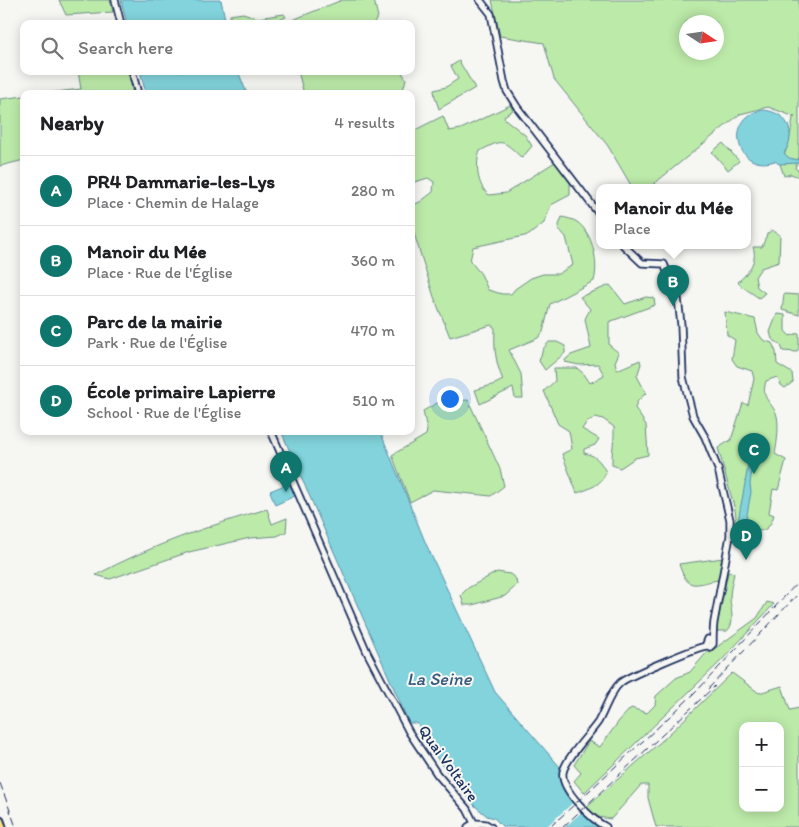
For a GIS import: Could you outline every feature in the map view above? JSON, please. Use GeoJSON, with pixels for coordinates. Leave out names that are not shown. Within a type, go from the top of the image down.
{"type":"FeatureCollection","features":[{"type":"Feature","properties":{"kind":"main road"},"geometry":{"type":"LineString","coordinates":[[0,820],[2,827]]}},
{"type":"Feature","properties":{"kind":"street"},"geometry":{"type":"LineString","coordinates":[[115,0],[120,20]]}},
{"type":"Feature","properties":{"kind":"street"},"geometry":{"type":"LineString","coordinates":[[480,0],[491,14],[504,81],[516,107],[596,210]]}},
{"type":"Feature","properties":{"kind":"street"},"geometry":{"type":"LineString","coordinates":[[133,75],[137,90]]}},
{"type":"Feature","properties":{"kind":"street"},"geometry":{"type":"LineString","coordinates":[[606,827],[592,817],[567,788],[563,772],[568,762],[597,723],[618,684],[710,642],[730,536],[730,520],[715,462],[705,437],[693,416],[684,382],[678,298],[664,264],[642,263],[627,249]]}},
{"type":"Feature","properties":{"kind":"street","name":"Quai Voltaire"},"geometry":{"type":"LineString","coordinates":[[273,435],[348,611],[409,732],[437,774],[467,809],[476,825],[486,824],[491,827]]}},
{"type":"Feature","properties":{"kind":"street"},"geometry":{"type":"LineString","coordinates":[[468,827],[476,825]]}},
{"type":"Feature","properties":{"kind":"green space"},"geometry":{"type":"Polygon","coordinates":[[[59,0],[110,0],[113,12],[66,15],[59,0]]]}},
{"type":"Feature","properties":{"kind":"green space"},"geometry":{"type":"Polygon","coordinates":[[[342,0],[374,0],[378,17],[376,20],[292,20],[342,0]]]}},
{"type":"Feature","properties":{"kind":"green space"},"geometry":{"type":"Polygon","coordinates":[[[492,0],[799,0],[799,157],[795,168],[799,171],[799,177],[791,174],[784,176],[780,164],[789,141],[793,117],[795,117],[768,107],[740,114],[654,184],[630,184],[608,146],[554,79],[544,43],[500,36],[492,0]]]}},
{"type":"Feature","properties":{"kind":"green space"},"geometry":{"type":"Polygon","coordinates":[[[243,13],[258,18],[284,14],[286,17],[279,20],[231,20],[230,15],[243,13]]]}},
{"type":"Feature","properties":{"kind":"green space"},"geometry":{"type":"Polygon","coordinates":[[[459,61],[475,88],[439,109],[434,90],[446,87],[458,79],[451,66],[459,61]]]}},
{"type":"Feature","properties":{"kind":"green space"},"geometry":{"type":"Polygon","coordinates":[[[79,75],[129,75],[132,90],[73,90],[81,89],[79,75]]]}},
{"type":"Feature","properties":{"kind":"green space"},"geometry":{"type":"Polygon","coordinates":[[[299,75],[404,75],[406,79],[403,90],[303,90],[299,75]]]}},
{"type":"Feature","properties":{"kind":"green space"},"geometry":{"type":"Polygon","coordinates":[[[20,96],[20,161],[0,166],[0,99],[20,96]]]}},
{"type":"Feature","properties":{"kind":"green space"},"geometry":{"type":"Polygon","coordinates":[[[510,105],[513,110],[504,116],[505,119],[525,135],[532,146],[522,158],[506,144],[502,143],[494,144],[480,151],[478,156],[478,174],[482,186],[489,195],[506,193],[555,162],[570,183],[570,195],[551,205],[544,223],[529,235],[473,247],[470,261],[481,274],[488,290],[502,294],[511,294],[531,278],[543,274],[558,274],[573,265],[566,237],[558,228],[562,217],[572,219],[583,227],[591,241],[595,257],[594,281],[550,304],[543,332],[538,338],[509,350],[521,374],[523,398],[515,398],[513,388],[480,404],[475,390],[503,380],[496,354],[495,328],[491,325],[450,337],[434,297],[415,237],[415,204],[433,192],[434,182],[428,178],[415,182],[415,130],[443,116],[449,131],[461,129],[510,105]]]}},
{"type":"Feature","properties":{"kind":"green space"},"geometry":{"type":"Polygon","coordinates":[[[723,143],[739,161],[728,170],[712,152],[723,143]]]}},
{"type":"Feature","properties":{"kind":"green space"},"geometry":{"type":"Polygon","coordinates":[[[772,230],[780,235],[779,262],[761,268],[755,277],[757,287],[765,293],[759,298],[738,282],[753,262],[753,247],[762,247],[767,234],[772,230]]]}},
{"type":"Feature","properties":{"kind":"green space"},"geometry":{"type":"Polygon","coordinates":[[[610,285],[625,304],[646,297],[654,298],[655,305],[609,322],[609,345],[619,353],[615,362],[617,370],[640,360],[641,364],[637,376],[646,393],[637,402],[635,408],[646,425],[648,455],[635,458],[620,468],[612,465],[614,427],[603,419],[596,417],[586,423],[582,429],[599,439],[595,445],[584,449],[584,453],[598,460],[606,472],[598,483],[577,493],[562,454],[572,449],[569,431],[558,424],[544,391],[555,381],[554,368],[577,368],[590,383],[604,375],[598,364],[579,365],[565,362],[565,360],[571,355],[591,348],[585,319],[590,309],[580,297],[610,285]]]}},
{"type":"Feature","properties":{"kind":"green space"},"geometry":{"type":"Polygon","coordinates":[[[784,294],[799,295],[799,315],[782,310],[784,294]]]}},
{"type":"Feature","properties":{"kind":"green space"},"geometry":{"type":"Polygon","coordinates":[[[725,312],[755,319],[758,333],[763,340],[772,343],[776,352],[777,364],[792,373],[793,382],[785,388],[777,377],[766,381],[764,392],[776,413],[778,422],[775,454],[786,460],[778,490],[773,489],[769,513],[774,515],[771,523],[767,528],[758,531],[741,530],[735,532],[733,521],[736,518],[735,510],[718,448],[731,440],[743,403],[748,405],[754,379],[752,371],[737,366],[732,359],[735,340],[727,335],[725,312]]]}},
{"type":"Feature","properties":{"kind":"green space"},"geometry":{"type":"Polygon","coordinates":[[[777,314],[785,315],[785,331],[790,336],[799,333],[799,348],[797,352],[783,351],[781,345],[772,339],[770,332],[777,314]]]}},
{"type":"Feature","properties":{"kind":"green space"},"geometry":{"type":"Polygon","coordinates":[[[549,342],[557,342],[565,346],[565,353],[545,370],[539,361],[543,349],[549,342]]]}},
{"type":"Feature","properties":{"kind":"green space"},"geometry":{"type":"Polygon","coordinates":[[[468,400],[500,469],[504,486],[491,496],[433,490],[410,502],[392,455],[426,435],[427,430],[423,411],[439,402],[468,400]]]}},
{"type":"Feature","properties":{"kind":"green space"},"geometry":{"type":"Polygon","coordinates":[[[267,509],[272,524],[287,518],[286,532],[277,536],[250,538],[189,552],[110,579],[96,575],[137,555],[179,538],[267,509]]]}},
{"type":"Feature","properties":{"kind":"green space"},"geometry":{"type":"Polygon","coordinates":[[[723,558],[718,580],[697,584],[693,584],[686,579],[679,564],[723,558]]]}},
{"type":"Feature","properties":{"kind":"green space"},"geometry":{"type":"Polygon","coordinates":[[[497,572],[510,574],[516,579],[517,585],[505,596],[472,605],[464,605],[461,595],[468,588],[497,572]]]}},
{"type":"Feature","properties":{"kind":"green space"},"geometry":{"type":"Polygon","coordinates":[[[728,572],[734,573],[730,594],[731,624],[727,631],[716,631],[728,572]]]}},
{"type":"Feature","properties":{"kind":"green space"},"geometry":{"type":"Polygon","coordinates":[[[767,602],[774,604],[720,662],[584,793],[574,781],[581,773],[574,765],[589,741],[600,747],[631,708],[647,713],[655,705],[656,696],[676,678],[690,672],[708,651],[710,652],[757,618],[767,602]]]}},
{"type":"Feature","properties":{"kind":"green space"},"geometry":{"type":"Polygon","coordinates":[[[732,673],[759,693],[782,686],[790,710],[799,708],[799,827],[656,827],[648,798],[648,785],[641,785],[611,819],[598,817],[586,807],[665,738],[732,673]]]}},
{"type":"Feature","properties":{"kind":"water"},"geometry":{"type":"Polygon","coordinates":[[[121,0],[221,0],[225,20],[126,20],[121,0]]]}},
{"type":"Feature","properties":{"kind":"water"},"geometry":{"type":"Polygon","coordinates":[[[141,75],[240,75],[245,90],[145,90],[141,75]]]}},
{"type":"Feature","properties":{"kind":"water"},"geometry":{"type":"Polygon","coordinates":[[[762,110],[778,114],[788,124],[790,138],[784,153],[789,158],[799,160],[799,163],[779,164],[775,161],[761,163],[751,160],[743,152],[739,143],[742,123],[750,115],[762,110]]]}},
{"type":"Feature","properties":{"kind":"water","name":"La Seine"},"geometry":{"type":"Polygon","coordinates":[[[283,435],[382,435],[426,544],[495,692],[560,767],[562,786],[599,827],[503,827],[494,818],[487,816],[475,806],[440,763],[417,723],[409,723],[283,435]]]}},
{"type":"Feature","properties":{"kind":"water"},"geometry":{"type":"Polygon","coordinates":[[[749,454],[754,454],[750,484],[751,492],[745,526],[737,527],[745,481],[749,454]]]}},
{"type":"Feature","properties":{"kind":"water"},"geometry":{"type":"Polygon","coordinates":[[[292,482],[297,495],[275,505],[270,491],[292,482]]]}},
{"type":"Feature","properties":{"kind":"pier"},"geometry":{"type":"Polygon","coordinates":[[[576,800],[585,809],[565,827],[546,827],[576,800]]]}},
{"type":"Feature","properties":{"kind":"railway"},"geometry":{"type":"LineString","coordinates":[[550,827],[695,693],[799,581]]}},
{"type":"Feature","properties":{"kind":"railway"},"geometry":{"type":"LineString","coordinates":[[708,689],[799,593]]}},
{"type":"Feature","properties":{"kind":"railway"},"geometry":{"type":"LineString","coordinates":[[563,827],[715,686]]}},
{"type":"Feature","properties":{"kind":"railway"},"geometry":{"type":"LineString","coordinates":[[0,783],[16,827]]}},
{"type":"Feature","properties":{"kind":"place","name":"Manoir du Mée"},"geometry":{"type":"Point","coordinates":[673,306]}},
{"type":"Feature","properties":{"kind":"place","name":"Parc de la mairie"},"geometry":{"type":"Point","coordinates":[754,474]}},
{"type":"Feature","properties":{"kind":"place","name":"PR4 Dammarie-les-Lys"},"geometry":{"type":"Point","coordinates":[286,492]}},
{"type":"Feature","properties":{"kind":"place","name":"École primaire Lapierre"},"geometry":{"type":"Point","coordinates":[746,560]}}]}
